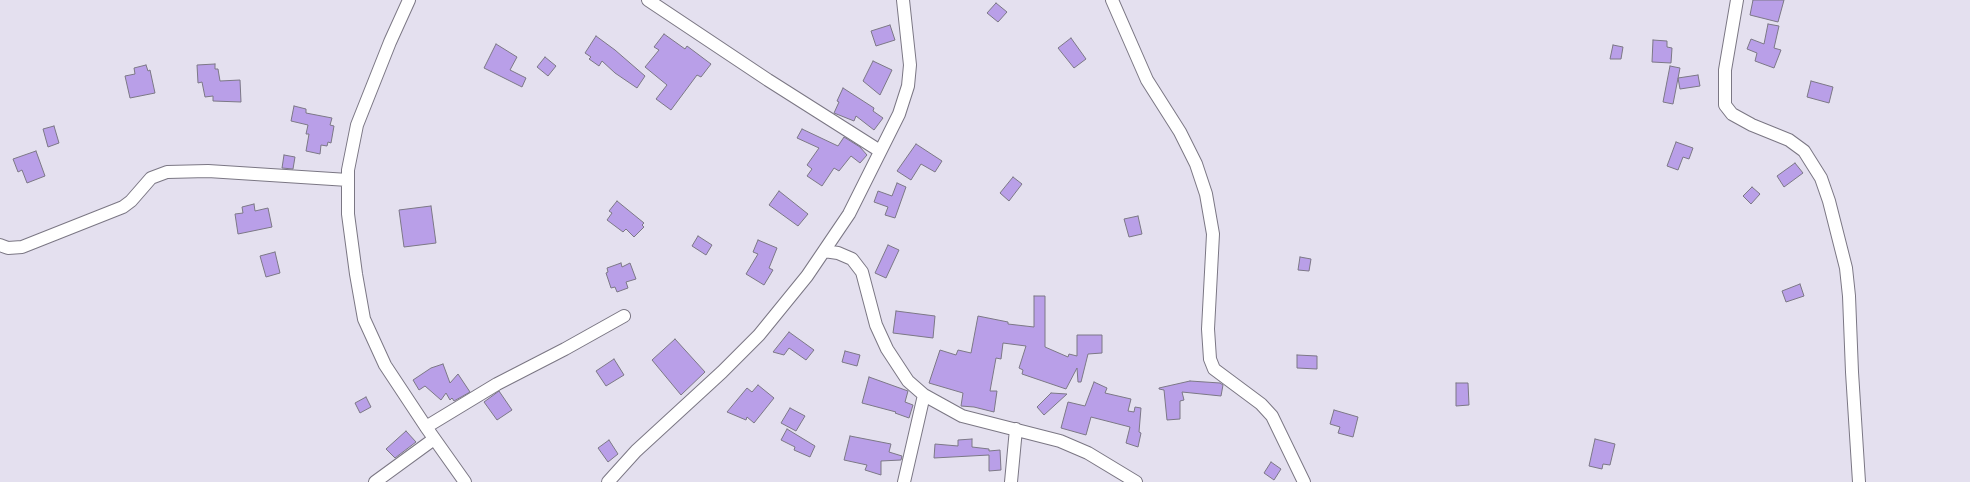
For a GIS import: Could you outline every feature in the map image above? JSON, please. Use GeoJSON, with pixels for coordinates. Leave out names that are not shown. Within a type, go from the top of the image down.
{"type":"FeatureCollection","features":[{"type":"Feature","properties":{"kind":"street"},"geometry":{"type":"LineString","coordinates":[[409,0],[390,42],[357,126],[348,170],[348,214],[364,319],[384,365],[465,482]]}},
{"type":"Feature","properties":{"kind":"street"},"geometry":{"type":"LineString","coordinates":[[648,0],[768,80],[880,151]]}},
{"type":"Feature","properties":{"kind":"street"},"geometry":{"type":"LineString","coordinates":[[608,482],[636,451],[722,372],[759,335],[807,276],[848,214],[899,114],[908,86],[910,65],[903,0]]}},
{"type":"Feature","properties":{"kind":"street"},"geometry":{"type":"LineString","coordinates":[[1112,0],[1148,80],[1180,132],[1196,164],[1206,194],[1213,234],[1208,329],[1210,359],[1214,369],[1261,404],[1272,416],[1304,482]]}},
{"type":"Feature","properties":{"kind":"street"},"geometry":{"type":"LineString","coordinates":[[1737,0],[1725,70],[1725,105],[1732,114],[1752,125],[1789,140],[1804,151],[1821,178],[1831,208],[1846,268],[1849,296],[1851,364],[1859,482]]}},
{"type":"Feature","properties":{"kind":"street"},"geometry":{"type":"LineString","coordinates":[[0,245],[8,248],[22,247],[123,207],[151,178],[167,172],[208,171],[348,180]]}},
{"type":"Feature","properties":{"kind":"street"},"geometry":{"type":"LineString","coordinates":[[824,251],[838,253],[852,259],[862,272],[876,325],[887,349],[908,381],[924,395],[962,416],[1060,441],[1088,453],[1136,482]]}},
{"type":"Feature","properties":{"kind":"street"},"geometry":{"type":"LineString","coordinates":[[426,427],[497,384],[566,349],[624,316]]}},
{"type":"Feature","properties":{"kind":"street"},"geometry":{"type":"LineString","coordinates":[[904,482],[924,395]]}},
{"type":"Feature","properties":{"kind":"street"},"geometry":{"type":"LineString","coordinates":[[1011,482],[1016,429]]}},
{"type":"Feature","properties":{"kind":"street"},"geometry":{"type":"LineString","coordinates":[[375,482],[434,439]]}},
{"type":"Feature","properties":{"kind":"building"},"geometry":{"type":"Polygon","coordinates":[[[1753,0],[1784,0],[1778,22],[1750,15],[1753,0]]]}},
{"type":"Feature","properties":{"kind":"building"},"geometry":{"type":"Polygon","coordinates":[[[996,3],[1007,12],[998,22],[987,13],[996,3]]]}},
{"type":"Feature","properties":{"kind":"building"},"geometry":{"type":"Polygon","coordinates":[[[1768,24],[1779,26],[1774,48],[1781,50],[1774,68],[1755,61],[1757,53],[1747,49],[1751,39],[1764,44],[1768,24]]]}},
{"type":"Feature","properties":{"kind":"building"},"geometry":{"type":"Polygon","coordinates":[[[890,25],[895,40],[876,46],[871,31],[890,25]]]}},
{"type":"Feature","properties":{"kind":"building"},"geometry":{"type":"Polygon","coordinates":[[[664,34],[685,49],[687,46],[711,64],[701,77],[697,75],[671,110],[656,99],[667,85],[645,67],[659,50],[654,47],[664,34]]]}},
{"type":"Feature","properties":{"kind":"building"},"geometry":{"type":"Polygon","coordinates":[[[596,36],[645,76],[637,88],[615,73],[602,61],[599,66],[589,59],[591,57],[585,53],[596,36]]]}},
{"type":"Feature","properties":{"kind":"building"},"geometry":{"type":"Polygon","coordinates":[[[1071,38],[1086,59],[1074,68],[1058,48],[1071,38]]]}},
{"type":"Feature","properties":{"kind":"building"},"geometry":{"type":"Polygon","coordinates":[[[1653,40],[1667,41],[1667,47],[1672,48],[1671,63],[1652,62],[1653,40]]]}},
{"type":"Feature","properties":{"kind":"building"},"geometry":{"type":"Polygon","coordinates":[[[496,44],[517,57],[510,70],[526,78],[522,87],[484,68],[496,44]]]}},
{"type":"Feature","properties":{"kind":"building"},"geometry":{"type":"Polygon","coordinates":[[[1613,45],[1623,47],[1621,59],[1610,59],[1613,45]]]}},
{"type":"Feature","properties":{"kind":"building"},"geometry":{"type":"Polygon","coordinates":[[[545,57],[556,66],[548,76],[537,67],[545,57]]]}},
{"type":"Feature","properties":{"kind":"building"},"geometry":{"type":"Polygon","coordinates":[[[873,61],[892,70],[880,95],[863,81],[873,61]]]}},
{"type":"Feature","properties":{"kind":"building"},"geometry":{"type":"Polygon","coordinates":[[[215,64],[215,69],[218,69],[220,81],[240,80],[241,102],[213,101],[213,96],[205,97],[202,82],[198,83],[197,65],[215,64]]]}},
{"type":"Feature","properties":{"kind":"building"},"geometry":{"type":"Polygon","coordinates":[[[146,65],[148,71],[150,70],[155,93],[130,98],[125,76],[135,74],[134,68],[146,65]]]}},
{"type":"Feature","properties":{"kind":"building"},"geometry":{"type":"Polygon","coordinates":[[[1670,66],[1680,68],[1673,104],[1663,102],[1670,66]]]}},
{"type":"Feature","properties":{"kind":"building"},"geometry":{"type":"Polygon","coordinates":[[[1698,75],[1700,86],[1680,89],[1678,78],[1698,75]]]}},
{"type":"Feature","properties":{"kind":"building"},"geometry":{"type":"Polygon","coordinates":[[[1811,81],[1833,87],[1829,103],[1807,97],[1811,81]]]}},
{"type":"Feature","properties":{"kind":"building"},"geometry":{"type":"Polygon","coordinates":[[[843,88],[874,108],[873,111],[883,118],[874,130],[856,116],[854,121],[834,113],[839,102],[837,101],[843,88]]]}},
{"type":"Feature","properties":{"kind":"building"},"geometry":{"type":"Polygon","coordinates":[[[294,106],[306,109],[306,113],[332,118],[330,125],[334,126],[331,143],[328,142],[327,146],[321,145],[320,154],[306,151],[309,134],[306,134],[308,125],[291,121],[294,106]]]}},
{"type":"Feature","properties":{"kind":"building"},"geometry":{"type":"Polygon","coordinates":[[[54,126],[59,143],[48,147],[43,129],[54,126]]]}},
{"type":"Feature","properties":{"kind":"building"},"geometry":{"type":"Polygon","coordinates":[[[802,129],[838,146],[844,137],[860,147],[867,155],[860,163],[851,156],[839,171],[834,168],[822,186],[807,176],[812,169],[807,165],[819,148],[797,138],[802,129]]]}},
{"type":"Feature","properties":{"kind":"building"},"geometry":{"type":"Polygon","coordinates":[[[1676,142],[1693,148],[1689,159],[1683,157],[1678,170],[1667,166],[1676,142]]]}},
{"type":"Feature","properties":{"kind":"building"},"geometry":{"type":"Polygon","coordinates":[[[916,144],[942,161],[935,172],[921,164],[911,180],[897,171],[916,144]]]}},
{"type":"Feature","properties":{"kind":"building"},"geometry":{"type":"Polygon","coordinates":[[[36,151],[45,176],[27,183],[22,170],[18,172],[13,159],[36,151]]]}},
{"type":"Feature","properties":{"kind":"building"},"geometry":{"type":"Polygon","coordinates":[[[284,155],[295,157],[293,169],[282,168],[284,155]]]}},
{"type":"Feature","properties":{"kind":"building"},"geometry":{"type":"Polygon","coordinates":[[[1795,163],[1803,173],[1784,187],[1777,176],[1795,163]]]}},
{"type":"Feature","properties":{"kind":"building"},"geometry":{"type":"Polygon","coordinates":[[[1013,177],[1022,184],[1009,201],[1000,193],[1013,177]]]}},
{"type":"Feature","properties":{"kind":"building"},"geometry":{"type":"Polygon","coordinates":[[[897,183],[906,187],[895,218],[885,215],[888,207],[874,202],[878,191],[892,196],[897,183]]]}},
{"type":"Feature","properties":{"kind":"building"},"geometry":{"type":"Polygon","coordinates":[[[1752,187],[1760,194],[1751,204],[1743,196],[1752,187]]]}},
{"type":"Feature","properties":{"kind":"building"},"geometry":{"type":"Polygon","coordinates":[[[779,191],[808,214],[798,226],[769,205],[779,191]]]}},
{"type":"Feature","properties":{"kind":"building"},"geometry":{"type":"Polygon","coordinates":[[[617,201],[644,223],[642,225],[644,227],[634,237],[626,229],[623,232],[607,220],[612,213],[609,211],[617,201]]]}},
{"type":"Feature","properties":{"kind":"building"},"geometry":{"type":"Polygon","coordinates":[[[254,204],[255,211],[268,208],[272,227],[238,234],[235,214],[243,213],[242,207],[254,204]]]}},
{"type":"Feature","properties":{"kind":"building"},"geometry":{"type":"Polygon","coordinates":[[[431,206],[436,243],[404,247],[399,210],[431,206]]]}},
{"type":"Feature","properties":{"kind":"building"},"geometry":{"type":"Polygon","coordinates":[[[1138,216],[1142,234],[1129,237],[1124,219],[1138,216]]]}},
{"type":"Feature","properties":{"kind":"building"},"geometry":{"type":"Polygon","coordinates":[[[698,236],[712,245],[706,255],[692,246],[698,236]]]}},
{"type":"Feature","properties":{"kind":"building"},"geometry":{"type":"Polygon","coordinates":[[[758,240],[777,248],[769,268],[773,270],[764,285],[746,274],[758,254],[753,252],[758,240]]]}},
{"type":"Feature","properties":{"kind":"building"},"geometry":{"type":"Polygon","coordinates":[[[888,245],[899,250],[886,278],[875,273],[888,245]]]}},
{"type":"Feature","properties":{"kind":"building"},"geometry":{"type":"Polygon","coordinates":[[[275,252],[280,273],[266,277],[260,256],[275,252]]]}},
{"type":"Feature","properties":{"kind":"building"},"geometry":{"type":"Polygon","coordinates":[[[1300,257],[1311,259],[1309,271],[1298,270],[1300,257]]]}},
{"type":"Feature","properties":{"kind":"building"},"geometry":{"type":"Polygon","coordinates":[[[621,263],[622,267],[630,263],[636,279],[626,282],[628,288],[617,292],[615,287],[611,288],[606,273],[608,272],[607,268],[621,263]]]}},
{"type":"Feature","properties":{"kind":"building"},"geometry":{"type":"Polygon","coordinates":[[[1800,284],[1804,296],[1786,302],[1782,291],[1800,284]]]}},
{"type":"Feature","properties":{"kind":"building"},"geometry":{"type":"Polygon","coordinates":[[[1034,296],[1045,296],[1045,347],[1068,357],[1069,354],[1077,356],[1077,335],[1102,335],[1102,353],[1088,354],[1081,382],[1078,382],[1077,368],[1066,389],[1022,374],[1023,370],[1019,368],[1026,346],[1003,343],[1001,359],[996,358],[990,391],[997,391],[994,412],[974,407],[961,406],[963,393],[929,383],[940,350],[956,355],[958,350],[971,353],[978,316],[1008,322],[1008,324],[1034,327],[1034,296]]]}},
{"type":"Feature","properties":{"kind":"building"},"geometry":{"type":"Polygon","coordinates":[[[896,311],[935,316],[933,338],[893,333],[896,311]]]}},
{"type":"Feature","properties":{"kind":"building"},"geometry":{"type":"Polygon","coordinates":[[[789,332],[814,350],[806,360],[789,348],[784,355],[773,352],[789,332]]]}},
{"type":"Feature","properties":{"kind":"building"},"geometry":{"type":"Polygon","coordinates":[[[675,339],[705,372],[681,395],[652,360],[675,339]]]}},
{"type":"Feature","properties":{"kind":"building"},"geometry":{"type":"Polygon","coordinates":[[[845,351],[860,355],[857,366],[842,362],[845,351]]]}},
{"type":"Feature","properties":{"kind":"building"},"geometry":{"type":"Polygon","coordinates":[[[1297,355],[1317,356],[1317,369],[1297,368],[1297,355]]]}},
{"type":"Feature","properties":{"kind":"building"},"geometry":{"type":"Polygon","coordinates":[[[614,359],[624,375],[606,386],[596,371],[614,359]]]}},
{"type":"Feature","properties":{"kind":"building"},"geometry":{"type":"Polygon","coordinates":[[[443,364],[450,383],[458,374],[470,392],[454,401],[452,398],[450,400],[446,393],[441,400],[425,386],[419,390],[413,380],[431,368],[443,364]]]}},
{"type":"Feature","properties":{"kind":"building"},"geometry":{"type":"Polygon","coordinates":[[[869,377],[908,391],[905,402],[913,405],[909,418],[895,413],[896,412],[862,403],[869,377]]]}},
{"type":"Feature","properties":{"kind":"building"},"geometry":{"type":"Polygon","coordinates":[[[1190,381],[1220,383],[1223,385],[1221,396],[1182,392],[1184,400],[1180,401],[1180,419],[1167,420],[1164,390],[1159,388],[1190,381]]]}},
{"type":"Feature","properties":{"kind":"building"},"geometry":{"type":"Polygon","coordinates":[[[1094,382],[1107,388],[1105,393],[1131,399],[1128,411],[1134,412],[1135,407],[1141,408],[1139,432],[1141,433],[1138,447],[1126,443],[1130,427],[1091,417],[1086,435],[1061,428],[1068,402],[1085,406],[1094,382]]]}},
{"type":"Feature","properties":{"kind":"building"},"geometry":{"type":"Polygon","coordinates":[[[1456,383],[1468,383],[1469,405],[1456,406],[1456,383]]]}},
{"type":"Feature","properties":{"kind":"building"},"geometry":{"type":"Polygon","coordinates":[[[758,385],[774,398],[754,423],[747,417],[746,420],[727,412],[747,388],[752,392],[758,385]]]}},
{"type":"Feature","properties":{"kind":"building"},"geometry":{"type":"Polygon","coordinates":[[[499,391],[512,410],[497,420],[484,402],[499,391]]]}},
{"type":"Feature","properties":{"kind":"building"},"geometry":{"type":"Polygon","coordinates":[[[1051,393],[1067,394],[1044,415],[1037,407],[1051,393]]]}},
{"type":"Feature","properties":{"kind":"building"},"geometry":{"type":"Polygon","coordinates":[[[366,397],[371,407],[360,413],[355,403],[366,397]]]}},
{"type":"Feature","properties":{"kind":"building"},"geometry":{"type":"Polygon","coordinates":[[[790,408],[805,416],[796,431],[781,423],[790,408]]]}},
{"type":"Feature","properties":{"kind":"building"},"geometry":{"type":"Polygon","coordinates":[[[1334,410],[1358,417],[1353,437],[1338,433],[1340,427],[1330,424],[1334,410]]]}},
{"type":"Feature","properties":{"kind":"building"},"geometry":{"type":"Polygon","coordinates":[[[787,429],[815,446],[810,457],[794,450],[795,447],[781,440],[787,429]]]}},
{"type":"Feature","properties":{"kind":"building"},"geometry":{"type":"Polygon","coordinates":[[[406,431],[416,442],[395,458],[386,449],[406,431]]]}},
{"type":"Feature","properties":{"kind":"building"},"geometry":{"type":"Polygon","coordinates":[[[850,436],[891,444],[889,452],[902,456],[901,460],[881,461],[881,475],[865,470],[867,465],[844,460],[850,436]]]}},
{"type":"Feature","properties":{"kind":"building"},"geometry":{"type":"Polygon","coordinates":[[[972,439],[972,447],[989,449],[989,451],[1000,450],[1001,470],[989,471],[989,455],[934,458],[935,444],[958,446],[958,440],[972,439]]]}},
{"type":"Feature","properties":{"kind":"building"},"geometry":{"type":"Polygon","coordinates":[[[1595,439],[1615,444],[1610,465],[1603,464],[1602,469],[1589,466],[1595,439]]]}},
{"type":"Feature","properties":{"kind":"building"},"geometry":{"type":"Polygon","coordinates":[[[609,440],[618,454],[608,462],[598,448],[609,440]]]}},
{"type":"Feature","properties":{"kind":"building"},"geometry":{"type":"Polygon","coordinates":[[[1271,462],[1281,469],[1274,480],[1264,473],[1271,462]]]}}]}
